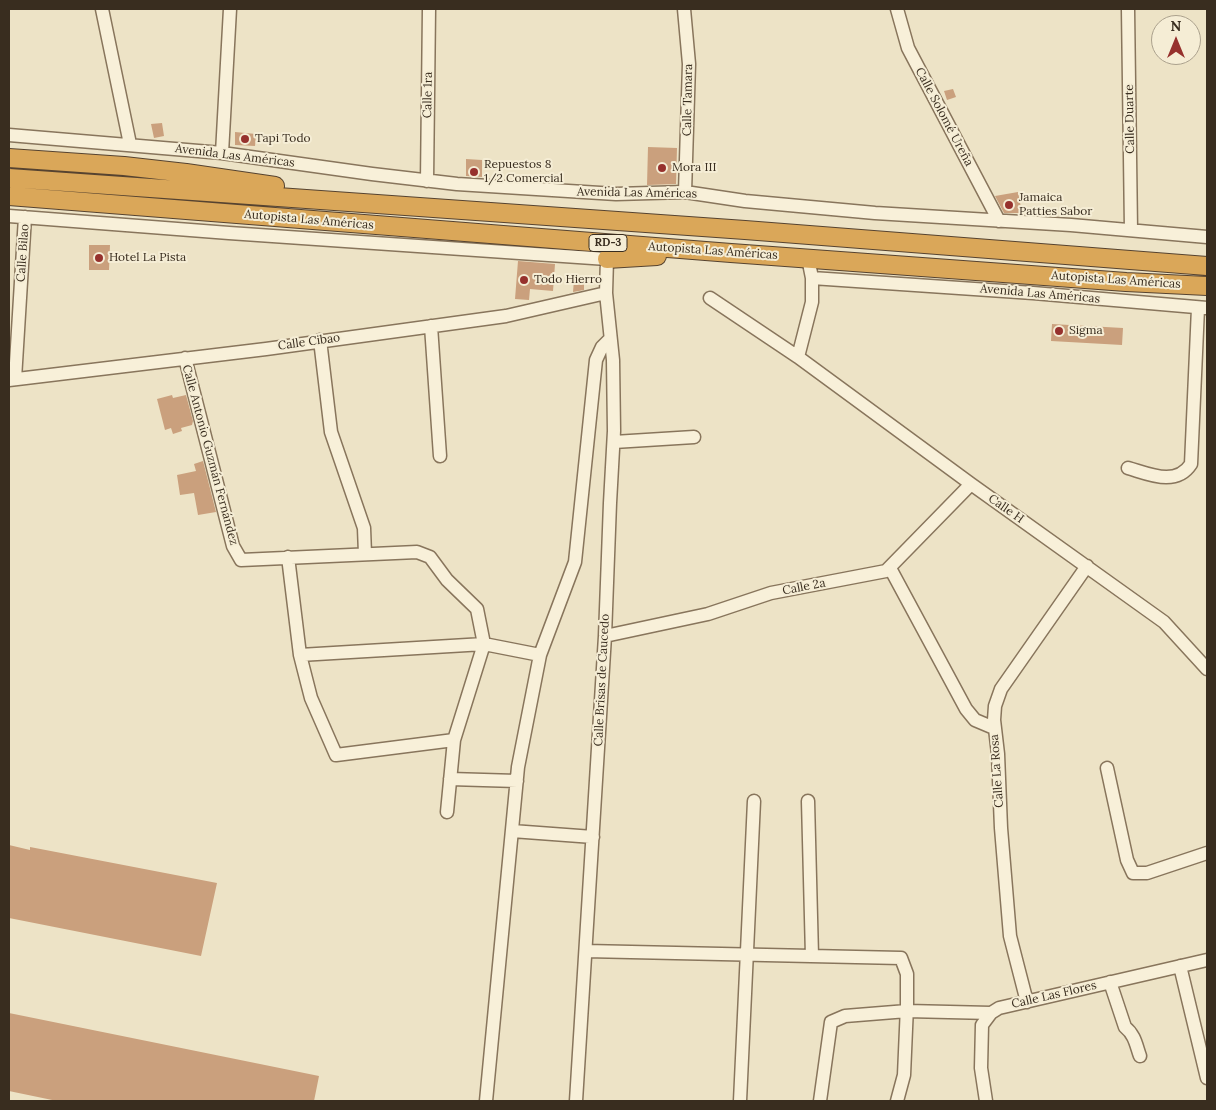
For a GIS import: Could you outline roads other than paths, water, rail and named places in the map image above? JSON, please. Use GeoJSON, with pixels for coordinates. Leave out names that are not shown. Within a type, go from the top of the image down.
{"type":"FeatureCollection","features":[{"type":"Feature","properties":{"kind":"highway"},"geometry":{"type":"LineString","coordinates":[[9,158],[124,166],[186,173],[407,206]]}},
{"type":"Feature","properties":{"kind":"highway","name":"Autopista Las Américas"},"geometry":{"type":"LineString","coordinates":[[9,178],[1207,266]]}},
{"type":"Feature","properties":{"kind":"highway","name":"Autopista Las Américas"},"geometry":{"type":"LineString","coordinates":[[9,196],[731,253],[1207,286]]}},
{"type":"Feature","properties":{"kind":"highway"},"geometry":{"type":"LineString","coordinates":[[607,259],[731,253]]}},
{"type":"Feature","properties":{"kind":"street"},"geometry":{"type":"LineString","coordinates":[[102,9],[130,144]]}},
{"type":"Feature","properties":{"kind":"street"},"geometry":{"type":"LineString","coordinates":[[222,153],[230,9]]}},
{"type":"Feature","properties":{"kind":"street","name":"Calle 1ra"},"geometry":{"type":"LineString","coordinates":[[427,181],[429,9]]}},
{"type":"Feature","properties":{"kind":"street","name":"Calle Tamara"},"geometry":{"type":"LineString","coordinates":[[684,9],[689,64],[685,192]]}},
{"type":"Feature","properties":{"kind":"street","name":"Calle Solomé Ureña"},"geometry":{"type":"LineString","coordinates":[[900,9],[908,48],[999,222]]}},
{"type":"Feature","properties":{"kind":"street","name":"Calle Duarte"},"geometry":{"type":"LineString","coordinates":[[1128,9],[1130,230]]}},
{"type":"Feature","properties":{"kind":"street","name":"Avenida Las Américas"},"geometry":{"type":"LineString","coordinates":[[9,135],[222,153],[427,181],[568,192],[625,194],[685,192],[787,205],[1207,237]]}},
{"type":"Feature","properties":{"kind":"street"},"geometry":{"type":"LineString","coordinates":[[9,216],[607,259]]}},
{"type":"Feature","properties":{"kind":"street","name":"Calle Bilao"},"geometry":{"type":"LineString","coordinates":[[12,380],[26,217]]}},
{"type":"Feature","properties":{"kind":"street"},"geometry":{"type":"LineString","coordinates":[[798,357],[812,302],[812,278],[808,258]]}},
{"type":"Feature","properties":{"kind":"street","name":"Calle Brisas de Caucedo"},"geometry":{"type":"LineString","coordinates":[[576,1101],[605,636],[614,442],[613,360],[606,293],[607,259]]}},
{"type":"Feature","properties":{"kind":"street","name":"Avenida Las Américas"},"geometry":{"type":"LineString","coordinates":[[812,278],[1024,292],[1203,308]]}},
{"type":"Feature","properties":{"kind":"street","name":"Calle Cibao"},"geometry":{"type":"LineString","coordinates":[[12,380],[506,316],[606,293]]}},
{"type":"Feature","properties":{"kind":"street","name":"Calle H"},"geometry":{"type":"LineString","coordinates":[[710,298],[798,357],[1164,622],[1207,669]]}},
{"type":"Feature","properties":{"kind":"street"},"geometry":{"type":"LineString","coordinates":[[1128,468],[1166,478],[1186,472],[1191,464],[1203,308]]}},
{"type":"Feature","properties":{"kind":"street"},"geometry":{"type":"LineString","coordinates":[[431,326],[440,456]]}},
{"type":"Feature","properties":{"kind":"street"},"geometry":{"type":"LineString","coordinates":[[320,340],[331,432],[364,528],[365,554]]}},
{"type":"Feature","properties":{"kind":"street"},"geometry":{"type":"LineString","coordinates":[[486,1101],[518,767],[540,655],[574,562],[596,360],[602,347],[610,340]]}},
{"type":"Feature","properties":{"kind":"street","name":"Calle Antonio Guzmán Fernández"},"geometry":{"type":"LineString","coordinates":[[185,358],[232,546],[241,560],[417,552],[430,557],[447,580],[477,609],[484,644],[454,740],[447,812]]}},
{"type":"Feature","properties":{"kind":"street"},"geometry":{"type":"LineString","coordinates":[[614,442],[694,437]]}},
{"type":"Feature","properties":{"kind":"street","name":"Calle 2a"},"geometry":{"type":"LineString","coordinates":[[605,636],[708,614],[771,594],[886,571],[971,484]]}},
{"type":"Feature","properties":{"kind":"street"},"geometry":{"type":"LineString","coordinates":[[288,557],[300,655],[311,698],[336,756],[454,740]]}},
{"type":"Feature","properties":{"kind":"street","name":"Calle La Rosa"},"geometry":{"type":"LineString","coordinates":[[1026,1002],[1010,936],[1001,828],[998,754],[994,728],[995,706],[1001,689],[1088,566]]}},
{"type":"Feature","properties":{"kind":"street"},"geometry":{"type":"LineString","coordinates":[[890,568],[966,709],[975,720],[994,728]]}},
{"type":"Feature","properties":{"kind":"street"},"geometry":{"type":"LineString","coordinates":[[300,655],[380,648],[484,644],[540,655]]}},
{"type":"Feature","properties":{"kind":"street"},"geometry":{"type":"LineString","coordinates":[[1107,768],[1127,860],[1133,873],[1147,873],[1207,853]]}},
{"type":"Feature","properties":{"kind":"street"},"geometry":{"type":"LineString","coordinates":[[450,779],[516,781]]}},
{"type":"Feature","properties":{"kind":"street"},"geometry":{"type":"LineString","coordinates":[[740,1101],[754,801]]}},
{"type":"Feature","properties":{"kind":"street"},"geometry":{"type":"LineString","coordinates":[[808,801],[812,956]]}},
{"type":"Feature","properties":{"kind":"street"},"geometry":{"type":"LineString","coordinates":[[512,832],[593,837]]}},
{"type":"Feature","properties":{"kind":"street"},"geometry":{"type":"LineString","coordinates":[[586,951],[901,958],[907,974],[907,1011],[904,1075],[897,1101]]}},
{"type":"Feature","properties":{"kind":"street","name":"Calle Las Flores"},"geometry":{"type":"LineString","coordinates":[[820,1101],[831,1022],[844,1016],[907,1011],[991,1012],[999,1008],[1207,960]]}},
{"type":"Feature","properties":{"kind":"street"},"geometry":{"type":"LineString","coordinates":[[1180,966],[1207,1078]]}},
{"type":"Feature","properties":{"kind":"street"},"geometry":{"type":"LineString","coordinates":[[1110,982],[1125,1027],[1135,1039],[1140,1056]]}},
{"type":"Feature","properties":{"kind":"street"},"geometry":{"type":"LineString","coordinates":[[986,1101],[980,1068],[982,1025],[991,1012]]}},
{"type":"Feature","properties":{"kind":"place","name":"Tapi Todo"},"geometry":{"type":"Point","coordinates":[245,139]}},
{"type":"Feature","properties":{"kind":"place","name":"Mora III"},"geometry":{"type":"Point","coordinates":[662,168]}},
{"type":"Feature","properties":{"kind":"place","name":"Repuestos 8 1/2 Comercial"},"geometry":{"type":"Point","coordinates":[474,172]}},
{"type":"Feature","properties":{"kind":"place","name":"Jamaica Patties Sabor"},"geometry":{"type":"Point","coordinates":[1009,205]}},
{"type":"Feature","properties":{"kind":"place","name":"Hotel La Pista"},"geometry":{"type":"Point","coordinates":[99,258]}},
{"type":"Feature","properties":{"kind":"place","name":"Todo Hierro"},"geometry":{"type":"Point","coordinates":[524,280]}},
{"type":"Feature","properties":{"kind":"place","name":"Sigma"},"geometry":{"type":"Point","coordinates":[1059,331]}}]}
